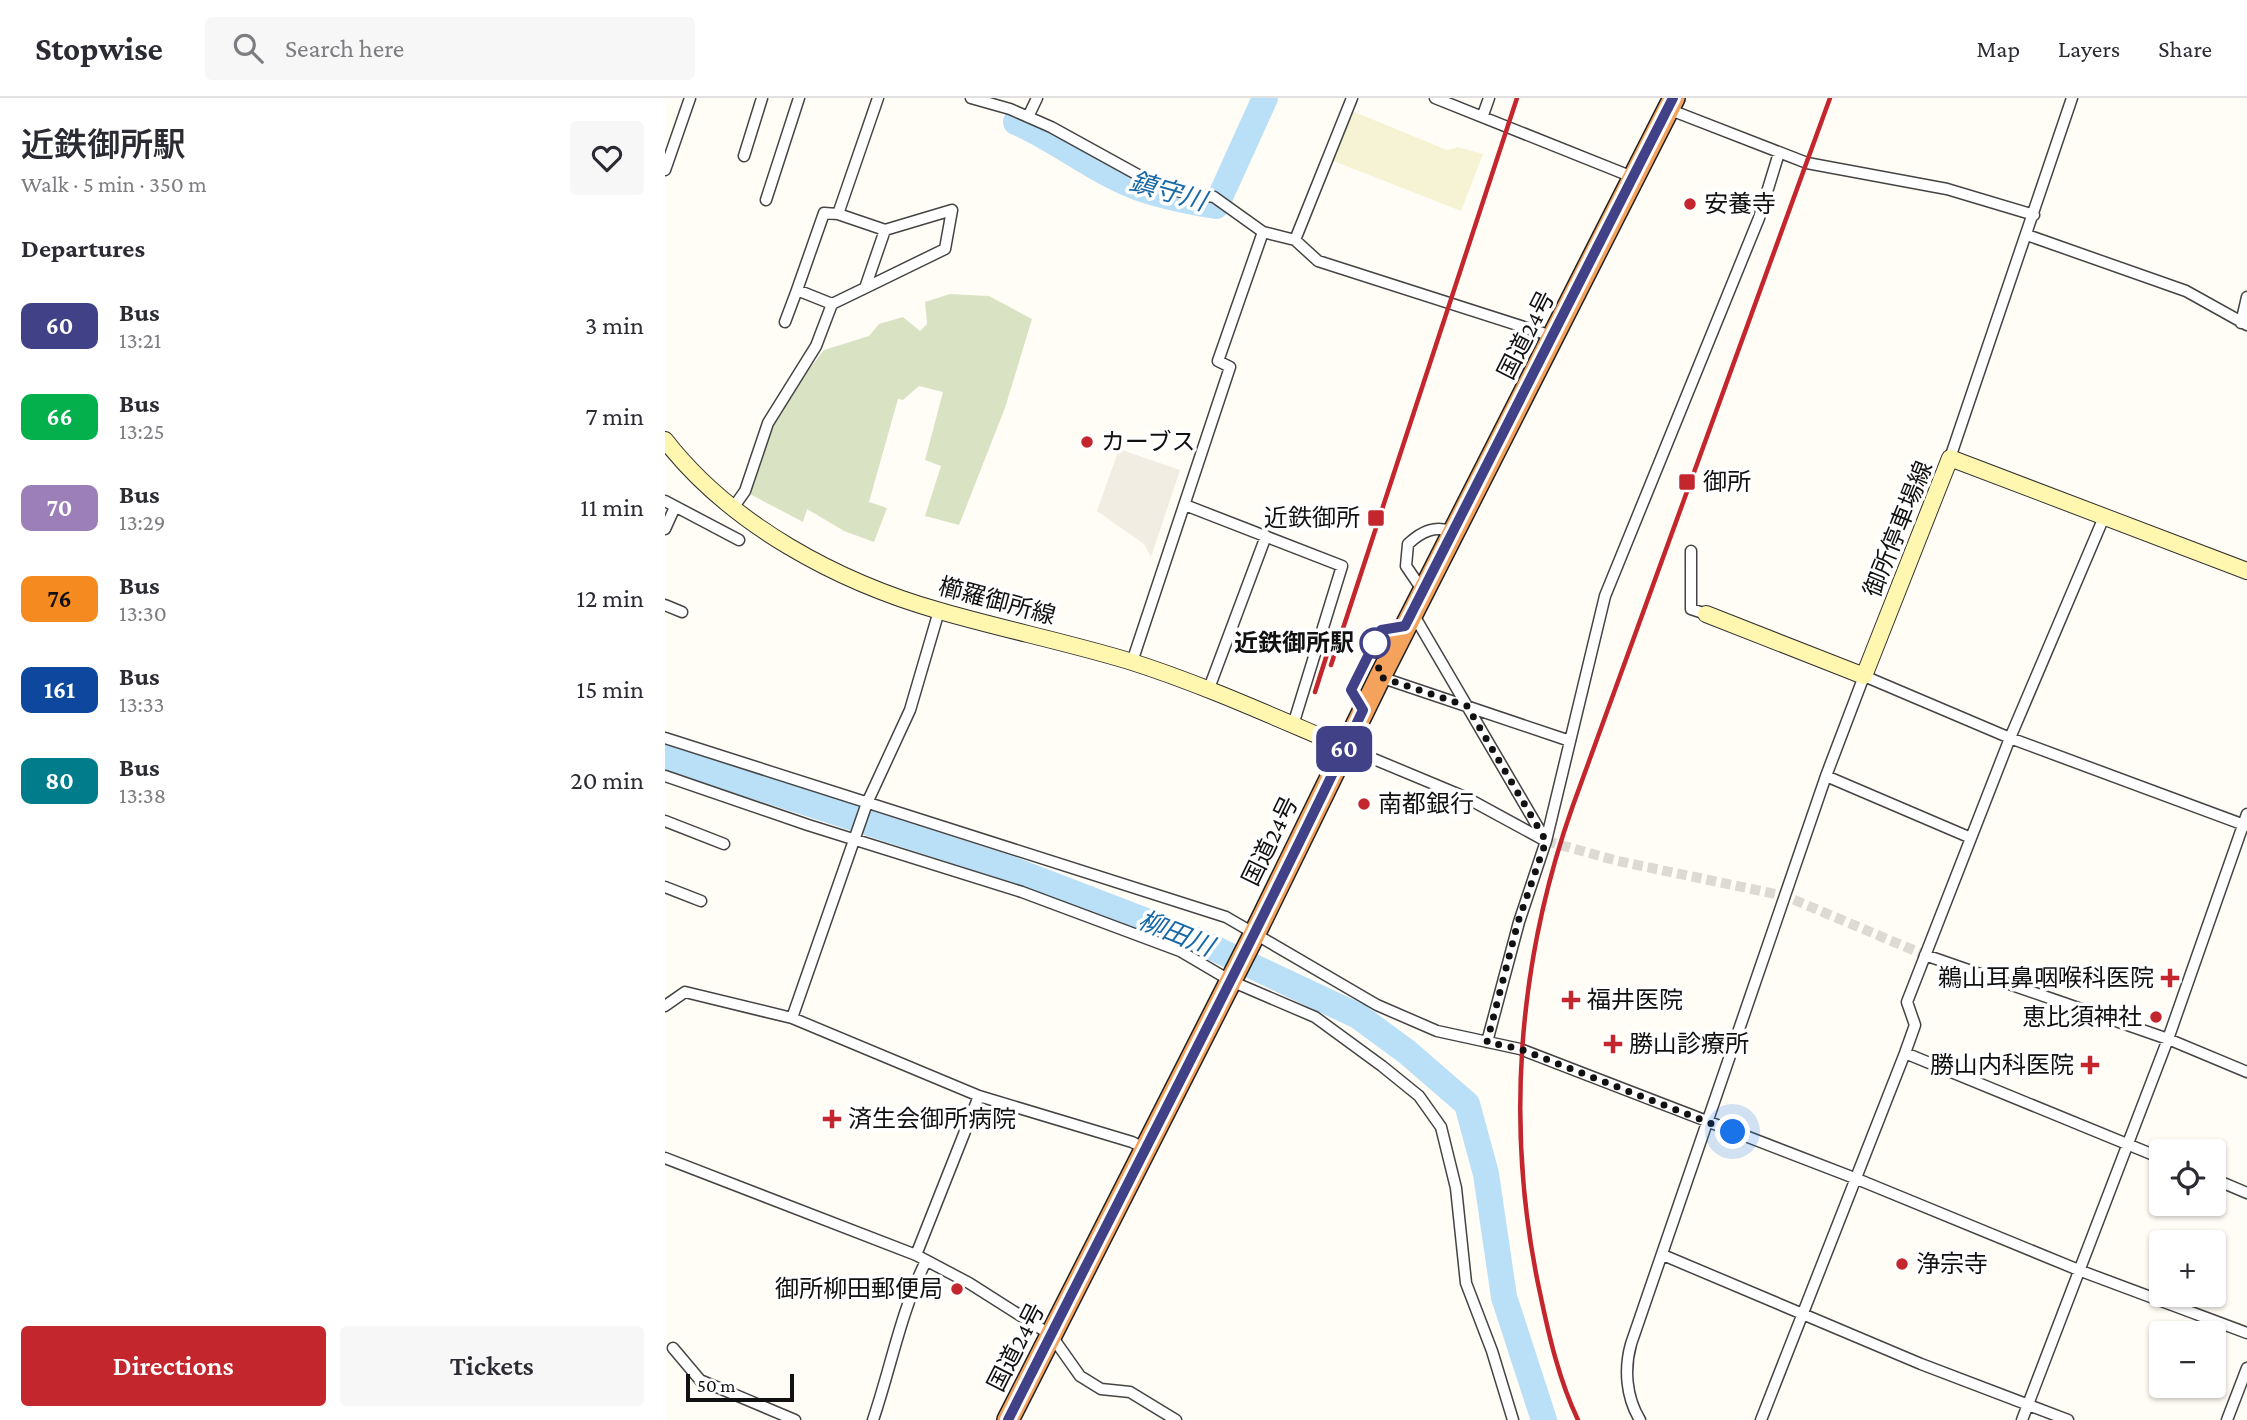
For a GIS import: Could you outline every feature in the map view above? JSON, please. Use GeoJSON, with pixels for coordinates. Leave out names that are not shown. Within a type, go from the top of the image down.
{"type":"FeatureCollection","features":[{"type":"Feature","properties":{"kind":"highway","name":"国道24号"},"geometry":{"type":"LineString","coordinates":[[1008,1420],[1252,940],[1363,710],[1555,337],[1671,104]]}},
{"type":"Feature","properties":{"kind":"main road","name":"櫛羅御所線"},"geometry":{"type":"LineString","coordinates":[[666,444],[733,508],[783,543],[836,571],[939,611],[1033,633],[1132,662],[1345,747]]}},
{"type":"Feature","properties":{"kind":"main road","name":"御所停車場線"},"geometry":{"type":"LineString","coordinates":[[1864,676],[1950,458],[2247,571]]}},
{"type":"Feature","properties":{"kind":"main road"},"geometry":{"type":"LineString","coordinates":[[1706,614],[1864,676]]}},
{"type":"Feature","properties":{"kind":"street"},"geometry":{"type":"LineString","coordinates":[[665,170],[690,98]]}},
{"type":"Feature","properties":{"kind":"street"},"geometry":{"type":"LineString","coordinates":[[744,156],[762,98]]}},
{"type":"Feature","properties":{"kind":"street"},"geometry":{"type":"LineString","coordinates":[[766,200],[799,98]]}},
{"type":"Feature","properties":{"kind":"street"},"geometry":{"type":"LineString","coordinates":[[838,214],[878,98]]}},
{"type":"Feature","properties":{"kind":"street"},"geometry":{"type":"LineString","coordinates":[[971,98],[1028,117],[1149,181],[1172,190],[1214,197],[1263,232],[1295,240],[1318,261],[1555,337]]}},
{"type":"Feature","properties":{"kind":"street"},"geometry":{"type":"LineString","coordinates":[[1028,117],[1037,98]]}},
{"type":"Feature","properties":{"kind":"street"},"geometry":{"type":"LineString","coordinates":[[1295,240],[1352,98]]}},
{"type":"Feature","properties":{"kind":"street"},"geometry":{"type":"LineString","coordinates":[[1435,98],[1635,178]]}},
{"type":"Feature","properties":{"kind":"street"},"geometry":{"type":"LineString","coordinates":[[1483,115],[1489,98]]}},
{"type":"Feature","properties":{"kind":"street"},"geometry":{"type":"LineString","coordinates":[[1950,458],[2072,98]]}},
{"type":"Feature","properties":{"kind":"street"},"geometry":{"type":"LineString","coordinates":[[1671,104],[1807,163],[1947,189],[2034,215]]}},
{"type":"Feature","properties":{"kind":"street"},"geometry":{"type":"LineString","coordinates":[[1487,1042],[1518,922],[1546,841],[1605,596],[1759,218],[1779,153]]}},
{"type":"Feature","properties":{"kind":"street"},"geometry":{"type":"LineString","coordinates":[[733,508],[745,491],[768,423],[816,346],[832,304],[945,250],[952,210],[884,230],[838,214],[824,213],[785,322]]}},
{"type":"Feature","properties":{"kind":"street"},"geometry":{"type":"LineString","coordinates":[[865,288],[884,230]]}},
{"type":"Feature","properties":{"kind":"street"},"geometry":{"type":"LineString","coordinates":[[1132,662],[1230,367],[1218,361],[1263,232]]}},
{"type":"Feature","properties":{"kind":"street"},"geometry":{"type":"LineString","coordinates":[[2027,235],[2186,291],[2244,324],[2247,297]]}},
{"type":"Feature","properties":{"kind":"street"},"geometry":{"type":"LineString","coordinates":[[797,290],[832,304]]}},
{"type":"Feature","properties":{"kind":"street"},"geometry":{"type":"LineString","coordinates":[[665,529],[670,504],[739,540]]}},
{"type":"Feature","properties":{"kind":"street"},"geometry":{"type":"LineString","coordinates":[[1185,505],[1342,566],[1293,725]]}},
{"type":"Feature","properties":{"kind":"street"},"geometry":{"type":"LineString","coordinates":[[1761,1420],[1915,1025],[1907,1002],[1924,954],[2010,738],[2104,517]]}},
{"type":"Feature","properties":{"kind":"street"},"geometry":{"type":"LineString","coordinates":[[1423,591],[1406,566],[1408,544],[1421,531],[1446,529],[1454,532]]}},
{"type":"Feature","properties":{"kind":"street"},"geometry":{"type":"LineString","coordinates":[[1208,691],[1266,536]]}},
{"type":"Feature","properties":{"kind":"street"},"geometry":{"type":"LineString","coordinates":[[1691,551],[1691,609],[1706,614]]}},
{"type":"Feature","properties":{"kind":"street"},"geometry":{"type":"LineString","coordinates":[[665,605],[682,612]]}},
{"type":"Feature","properties":{"kind":"street"},"geometry":{"type":"LineString","coordinates":[[792,1018],[853,839],[910,710],[939,611]]}},
{"type":"Feature","properties":{"kind":"street"},"geometry":{"type":"LineString","coordinates":[[1363,710],[1351,690],[1381,630],[1409,619],[1467,706],[1546,841]]}},
{"type":"Feature","properties":{"kind":"street"},"geometry":{"type":"LineString","coordinates":[[1640,1420],[1627,1380],[1627,1359],[1826,776],[1864,676],[2010,738],[2246,822],[2168,1039],[2022,1420]]}},
{"type":"Feature","properties":{"kind":"street"},"geometry":{"type":"LineString","coordinates":[[1380,677],[1570,741]]}},
{"type":"Feature","properties":{"kind":"street"},"geometry":{"type":"LineString","coordinates":[[665,738],[1226,917],[1252,940],[1377,1005],[1437,1031],[1520,1049],[1857,1179],[2081,1271],[2247,1333]]}},
{"type":"Feature","properties":{"kind":"street"},"geometry":{"type":"LineString","coordinates":[[1345,747],[1465,797],[1546,841]]}},
{"type":"Feature","properties":{"kind":"street"},"geometry":{"type":"LineString","coordinates":[[665,776],[1022,892],[1115,926],[1180,951],[1315,1017],[1419,1096],[1441,1127],[1456,1188],[1466,1283],[1492,1351],[1513,1420]]}},
{"type":"Feature","properties":{"kind":"street"},"geometry":{"type":"LineString","coordinates":[[1826,776],[1971,838]]}},
{"type":"Feature","properties":{"kind":"street"},"geometry":{"type":"LineString","coordinates":[[665,821],[724,844]]}},
{"type":"Feature","properties":{"kind":"street"},"geometry":{"type":"LineString","coordinates":[[665,887],[701,901]]}},
{"type":"Feature","properties":{"kind":"street"},"geometry":{"type":"LineString","coordinates":[[1924,954],[2168,1039],[2247,1072]]}},
{"type":"Feature","properties":{"kind":"street"},"geometry":{"type":"LineString","coordinates":[[665,1006],[685,992],[792,1018],[979,1096],[1132,1142],[1146,1149]]}},
{"type":"Feature","properties":{"kind":"street"},"geometry":{"type":"LineString","coordinates":[[1905,1053],[2149,1153]]}},
{"type":"Feature","properties":{"kind":"street"},"geometry":{"type":"LineString","coordinates":[[873,1420],[894,1358],[904,1312],[921,1258],[979,1096]]}},
{"type":"Feature","properties":{"kind":"street"},"geometry":{"type":"LineString","coordinates":[[665,1158],[921,1258],[969,1283],[1051,1335],[1080,1377],[1101,1389],[1130,1392],[1176,1420]]}},
{"type":"Feature","properties":{"kind":"street"},"geometry":{"type":"LineString","coordinates":[[2226,1185],[2247,1193]]}},
{"type":"Feature","properties":{"kind":"street"},"geometry":{"type":"LineString","coordinates":[[1663,1255],[1921,1364],[2068,1420]]}},
{"type":"Feature","properties":{"kind":"street"},"geometry":{"type":"LineString","coordinates":[[673,1348],[700,1380],[795,1420]]}},
{"type":"Feature","properties":{"kind":"street"},"geometry":{"type":"LineString","coordinates":[[2227,1420],[2247,1368]]}},
{"type":"Feature","properties":{"kind":"shaded area"},"geometry":{"type":"Polygon","coordinates":[[[1352,111],[1447,150],[1458,147],[1483,154],[1461,211],[1331,160],[1352,111]]]}},
{"type":"Feature","properties":{"kind":"shaded area"},"geometry":{"type":"Polygon","coordinates":[[[1119,449],[1180,470],[1151,557],[1144,544],[1097,511],[1119,449]]]}},
{"type":"Feature","properties":{"kind":"green space"},"geometry":{"type":"Polygon","coordinates":[[[950,294],[989,296],[1032,319],[1005,408],[959,525],[925,516],[941,466],[925,460],[943,392],[919,386],[903,400],[898,399],[869,502],[887,508],[874,542],[844,531],[807,509],[803,522],[748,493],[769,431],[785,400],[824,350],[869,336],[879,324],[903,317],[920,331],[927,324],[925,302],[950,294]]]}},
{"type":"Feature","properties":{"kind":"waterway","name":"鎮守川"},"geometry":{"type":"LineString","coordinates":[[1016,122],[1125,182],[1160,194],[1216,206],[1265,98]]}},
{"type":"Feature","properties":{"kind":"waterway","name":"柳田川"},"geometry":{"type":"LineString","coordinates":[[665,757],[1011,869],[1203,943],[1358,1016],[1407,1052],[1467,1104],[1486,1174],[1504,1297],[1544,1420]]}},
{"type":"Feature","properties":{"kind":"tunnel"},"geometry":{"type":"LineString","coordinates":[[1546,841],[1618,861],[1785,896],[1925,955]]}},
{"type":"Feature","properties":{"kind":"railway"},"geometry":{"type":"LineString","coordinates":[[1331,665],[1517,98]]}},
{"type":"Feature","properties":{"kind":"railway"},"geometry":{"type":"LineString","coordinates":[[1578,1420],[1560,1374],[1543,1309],[1529,1232],[1523,1171],[1520,1110],[1522,1049],[1528,988],[1539,927],[1553,867],[1572,808],[1830,98]]}},
{"type":"Feature","properties":{"kind":"railway"},"geometry":{"type":"LineString","coordinates":[[1315,692],[1328,651]]}},
{"type":"Feature","properties":{"kind":"bus line","name":"60"},"geometry":{"type":"LineString","coordinates":[[1008,1420],[1254,935],[1363,710],[1351,690],[1381,630],[1405,626],[1566,314],[1673,98]]}},
{"type":"Feature","properties":{"kind":"place","name":"安養寺"},"geometry":{"type":"Point","coordinates":[1690,204]}},
{"type":"Feature","properties":{"kind":"place","name":"カーブス"},"geometry":{"type":"Point","coordinates":[1087,442]}},
{"type":"Feature","properties":{"kind":"place","name":"御所"},"geometry":{"type":"Point","coordinates":[1687,482]}},
{"type":"Feature","properties":{"kind":"place","name":"近鉄御所"},"geometry":{"type":"Point","coordinates":[1376,518]}},
{"type":"Feature","properties":{"kind":"place","name":"近鉄御所駅"},"geometry":{"type":"Point","coordinates":[1375,643]}},
{"type":"Feature","properties":{"kind":"place","name":"南都銀行"},"geometry":{"type":"Point","coordinates":[1364,804]}},
{"type":"Feature","properties":{"kind":"place","name":"鵜山耳鼻咽喉科医院"},"geometry":{"type":"Point","coordinates":[2170,978]}},
{"type":"Feature","properties":{"kind":"place","name":"福井医院"},"geometry":{"type":"Point","coordinates":[1571,1000]}},
{"type":"Feature","properties":{"kind":"place","name":"恵比須神社"},"geometry":{"type":"Point","coordinates":[2156,1017]}},
{"type":"Feature","properties":{"kind":"place","name":"勝山診療所"},"geometry":{"type":"Point","coordinates":[1613,1044]}},
{"type":"Feature","properties":{"kind":"place","name":"勝山内科医院"},"geometry":{"type":"Point","coordinates":[2090,1065]}},
{"type":"Feature","properties":{"kind":"place","name":"済生会御所病院"},"geometry":{"type":"Point","coordinates":[832,1119]}},
{"type":"Feature","properties":{"kind":"place","name":"浄宗寺"},"geometry":{"type":"Point","coordinates":[1902,1264]}},
{"type":"Feature","properties":{"kind":"place","name":"御所柳田郵便局"},"geometry":{"type":"Point","coordinates":[957,1289]}},
{"type":"Feature","properties":{"kind":"route"},"geometry":{"type":"LineString","coordinates":[[1375,643],[1380,677],[1467,706],[1546,841],[1518,922],[1487,1042],[1520,1049],[1733,1132]]}}]}
